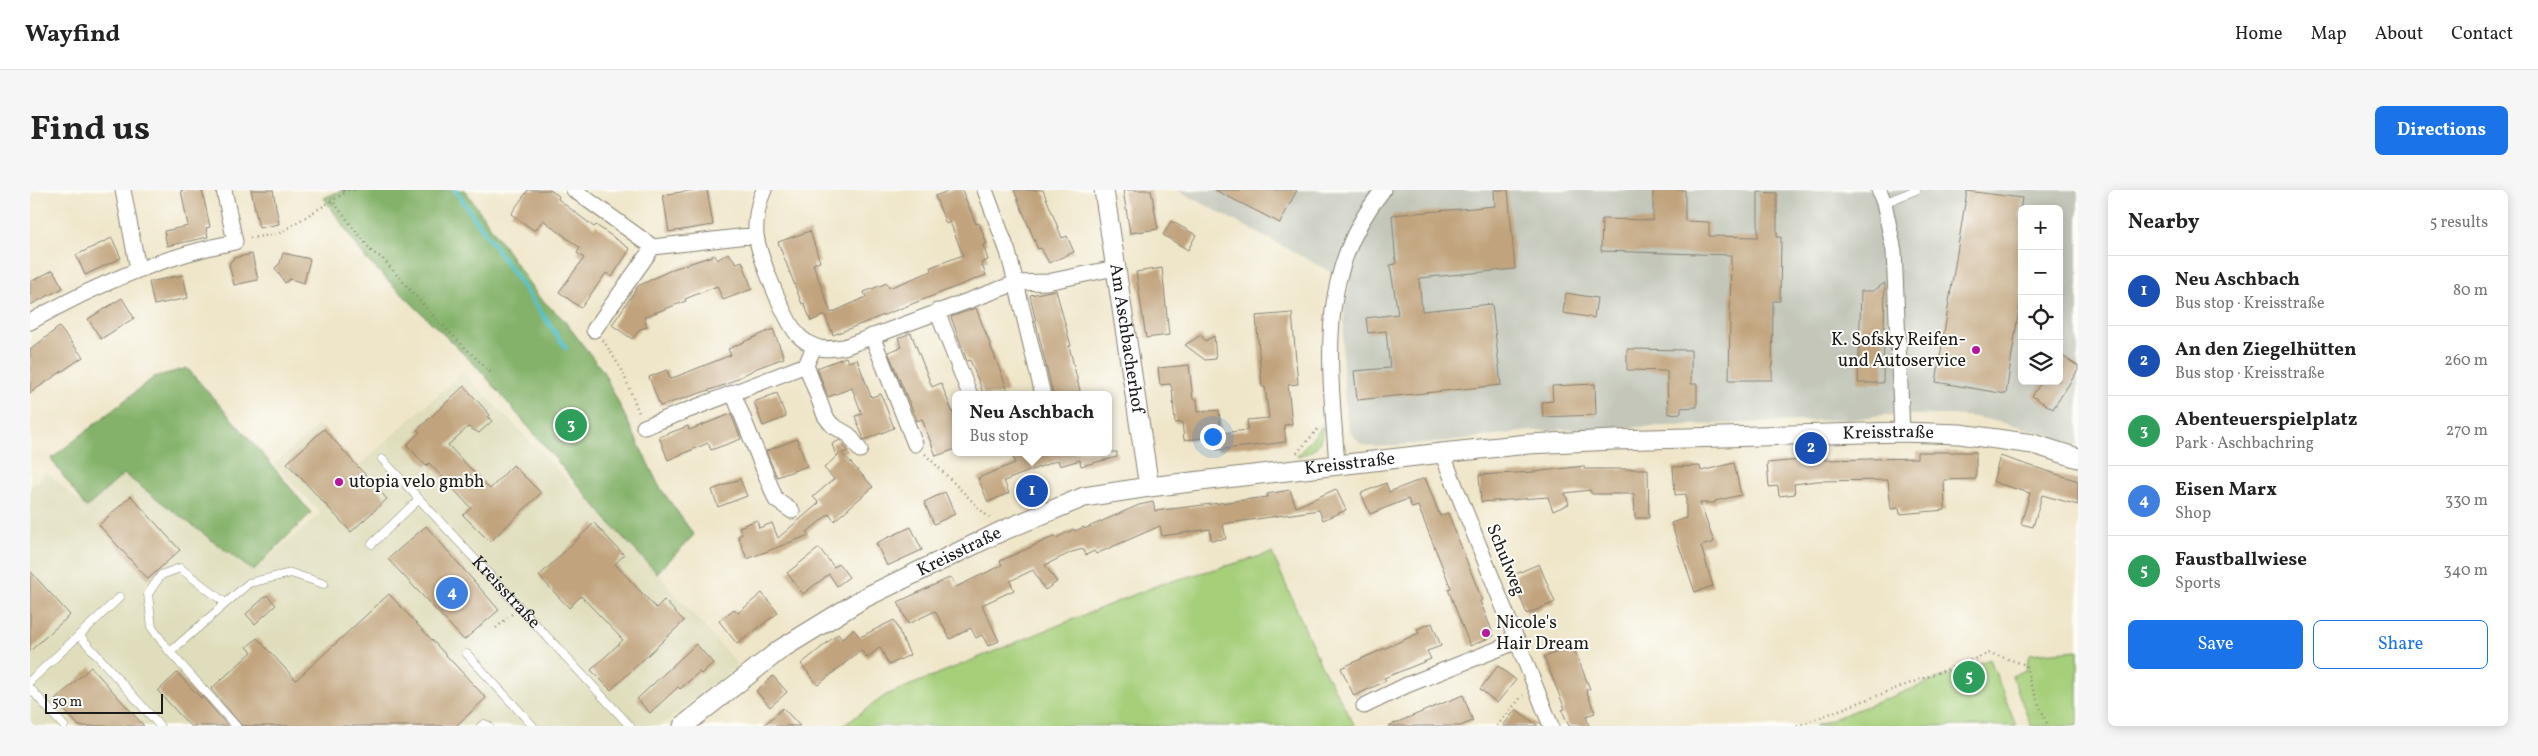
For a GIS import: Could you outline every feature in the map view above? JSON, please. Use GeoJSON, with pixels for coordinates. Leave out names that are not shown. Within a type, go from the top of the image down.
{"type":"FeatureCollection","features":[{"type":"Feature","properties":{"kind":"street"},"geometry":{"type":"LineString","coordinates":[[123,190],[138,269]]}},
{"type":"Feature","properties":{"kind":"street"},"geometry":{"type":"LineString","coordinates":[[30,322],[138,269],[172,257],[235,242],[224,190]]}},
{"type":"Feature","properties":{"kind":"street"},"geometry":{"type":"LineString","coordinates":[[574,190],[654,247],[756,235]]}},
{"type":"Feature","properties":{"kind":"street"},"geometry":{"type":"LineString","coordinates":[[764,190],[760,199],[756,235],[788,320],[799,336],[814,346],[826,350],[844,347],[1016,283],[1047,282],[1115,268]]}},
{"type":"Feature","properties":{"kind":"street"},"geometry":{"type":"LineString","coordinates":[[985,190],[1008,252],[1042,391]]}},
{"type":"Feature","properties":{"kind":"street","name":"Am Aschbacherhof"},"geometry":{"type":"LineString","coordinates":[[1104,190],[1149,487]]}},
{"type":"Feature","properties":{"kind":"street"},"geometry":{"type":"LineString","coordinates":[[1337,465],[1331,323],[1337,280],[1351,239],[1383,190]]}},
{"type":"Feature","properties":{"kind":"street"},"geometry":{"type":"LineString","coordinates":[[1882,196],[1894,251],[1902,432]]}},
{"type":"Feature","properties":{"kind":"street"},"geometry":{"type":"LineString","coordinates":[[594,330],[654,247]]}},
{"type":"Feature","properties":{"kind":"street"},"geometry":{"type":"LineString","coordinates":[[937,311],[968,391]]}},
{"type":"Feature","properties":{"kind":"street"},"geometry":{"type":"LineString","coordinates":[[872,336],[915,444]]}},
{"type":"Feature","properties":{"kind":"street"},"geometry":{"type":"LineString","coordinates":[[814,346],[806,365],[825,416],[832,425],[850,435],[860,450]]}},
{"type":"Feature","properties":{"kind":"street"},"geometry":{"type":"LineString","coordinates":[[644,427],[806,365]]}},
{"type":"Feature","properties":{"kind":"street"},"geometry":{"type":"LineString","coordinates":[[733,393],[776,500],[792,511]]}},
{"type":"Feature","properties":{"kind":"street","name":"Kreisstraße"},"geometry":{"type":"LineString","coordinates":[[683,726],[781,649],[864,598],[1002,531],[1084,497],[1281,470],[1538,443],[1902,432],[1960,434],[2033,444],[2078,458]]}},
{"type":"Feature","properties":{"kind":"street","name":"Schulweg"},"geometry":{"type":"LineString","coordinates":[[1442,452],[1551,726]]}},
{"type":"Feature","properties":{"kind":"street"},"geometry":{"type":"LineString","coordinates":[[1364,706],[1407,685],[1518,641]]}},
{"type":"Feature","properties":{"kind":"lane"},"geometry":{"type":"LineString","coordinates":[[1882,196],[1916,190]]}},
{"type":"Feature","properties":{"kind":"lane","name":"Kreisstraße"},"geometry":{"type":"LineString","coordinates":[[382,459],[630,726]]}},
{"type":"Feature","properties":{"kind":"lane"},"geometry":{"type":"LineString","coordinates":[[372,544],[419,499]]}},
{"type":"Feature","properties":{"kind":"lane"},"geometry":{"type":"LineString","coordinates":[[224,602],[180,568],[161,575],[148,594],[152,628],[170,652],[236,726]]}},
{"type":"Feature","properties":{"kind":"lane"},"geometry":{"type":"LineString","coordinates":[[170,652],[224,602],[249,583],[291,572],[324,584]]}},
{"type":"Feature","properties":{"kind":"lane"},"geometry":{"type":"LineString","coordinates":[[30,681],[120,597]]}},
{"type":"Feature","properties":{"kind":"lane"},"geometry":{"type":"LineString","coordinates":[[79,635],[160,726]]}},
{"type":"Feature","properties":{"kind":"lane"},"geometry":{"type":"LineString","coordinates":[[467,654],[533,726]]}},
{"type":"Feature","properties":{"kind":"lane"},"geometry":{"type":"LineString","coordinates":[[30,688],[64,726]]}},
{"type":"Feature","properties":{"kind":"lane"},"geometry":{"type":"LineString","coordinates":[[481,726],[484,724],[489,726]]}},
{"type":"Feature","properties":{"kind":"path"},"geometry":{"type":"LineString","coordinates":[[235,242],[278,234],[344,191],[354,190]]}},
{"type":"Feature","properties":{"kind":"path"},"geometry":{"type":"LineString","coordinates":[[331,199],[372,252],[382,258],[437,320],[492,374]]}},
{"type":"Feature","properties":{"kind":"path"},"geometry":{"type":"LineString","coordinates":[[594,330],[610,349],[622,370],[644,427]]}},
{"type":"Feature","properties":{"kind":"path"},"geometry":{"type":"LineString","coordinates":[[1281,470],[1334,411]]}},
{"type":"Feature","properties":{"kind":"path"},"geometry":{"type":"LineString","coordinates":[[915,444],[1002,531]]}},
{"type":"Feature","properties":{"kind":"path"},"geometry":{"type":"LineString","coordinates":[[496,628],[520,607]]}},
{"type":"Feature","properties":{"kind":"path"},"geometry":{"type":"LineString","coordinates":[[1797,726],[1990,653],[2026,665],[2030,682],[2048,726]]}},
{"type":"Feature","properties":{"kind":"path"},"geometry":{"type":"LineString","coordinates":[[1497,726],[1534,682]]}},
{"type":"Feature","properties":{"kind":"shaded area"},"geometry":{"type":"Polygon","coordinates":[[[1177,190],[2078,190],[2078,445],[2018,426],[1975,417],[1952,415],[1881,415],[1854,419],[1528,431],[1439,442],[1376,447],[1361,444],[1350,432],[1346,413],[1342,357],[1345,306],[1350,282],[1177,190]]]}},
{"type":"Feature","properties":{"kind":"shaded area"},"geometry":{"type":"Polygon","coordinates":[[[463,372],[657,573],[738,665],[660,726],[30,726],[30,488],[47,472],[86,508],[124,474],[253,571],[321,513],[274,464],[319,425],[358,466],[463,372]]]}},
{"type":"Feature","properties":{"kind":"green space"},"geometry":{"type":"Polygon","coordinates":[[[342,190],[465,190],[538,296],[563,319],[603,371],[659,486],[694,535],[657,573],[613,527],[480,370],[366,259],[324,198],[342,190]]]}},
{"type":"Feature","properties":{"kind":"green space"},"geometry":{"type":"Polygon","coordinates":[[[187,368],[266,458],[311,513],[253,571],[124,474],[86,508],[51,459],[154,377],[187,368]]]}},
{"type":"Feature","properties":{"kind":"green space"},"geometry":{"type":"Polygon","coordinates":[[[1323,426],[1321,438],[1316,447],[1309,453],[1297,456],[1323,426]]]}},
{"type":"Feature","properties":{"kind":"green space"},"geometry":{"type":"Polygon","coordinates":[[[1272,553],[1320,663],[1355,726],[843,726],[886,695],[1158,585],[1272,553]]]}},
{"type":"Feature","properties":{"kind":"green space"},"geometry":{"type":"Polygon","coordinates":[[[2078,650],[2078,726],[2031,726],[2012,676],[2026,670],[2029,654],[2078,650]]]}},
{"type":"Feature","properties":{"kind":"green space"},"geometry":{"type":"Polygon","coordinates":[[[1990,659],[2016,726],[1815,726],[1990,659]]]}},
{"type":"Feature","properties":{"kind":"building"},"geometry":{"type":"Polygon","coordinates":[[[181,190],[202,190],[210,227],[206,228],[208,237],[167,246],[164,231],[188,226],[181,190]]]}},
{"type":"Feature","properties":{"kind":"building"},"geometry":{"type":"Polygon","coordinates":[[[251,190],[273,190],[279,224],[259,228],[251,190]]]}},
{"type":"Feature","properties":{"kind":"building"},"geometry":{"type":"Polygon","coordinates":[[[528,190],[550,190],[559,196],[558,199],[594,227],[596,225],[630,249],[612,277],[606,273],[581,308],[559,292],[584,258],[577,253],[580,248],[543,220],[535,231],[511,214],[528,190]]]}},
{"type":"Feature","properties":{"kind":"building"},"geometry":{"type":"Polygon","coordinates":[[[693,190],[707,190],[713,225],[669,232],[663,195],[693,190]]]}},
{"type":"Feature","properties":{"kind":"building"},"geometry":{"type":"Polygon","coordinates":[[[951,190],[962,190],[976,224],[979,223],[987,244],[983,245],[988,260],[981,263],[986,275],[833,335],[825,315],[811,321],[804,303],[802,304],[778,242],[810,231],[820,262],[813,264],[831,313],[866,297],[864,292],[887,283],[889,288],[932,271],[931,267],[963,255],[950,222],[946,224],[935,196],[951,190]]]}},
{"type":"Feature","properties":{"kind":"building"},"geometry":{"type":"Polygon","coordinates":[[[1014,190],[1043,190],[1062,238],[1067,236],[1074,252],[1049,263],[1041,248],[1038,249],[1014,190]]]}},
{"type":"Feature","properties":{"kind":"building"},"geometry":{"type":"Polygon","coordinates":[[[1123,190],[1151,190],[1158,229],[1130,233],[1123,190]]]}},
{"type":"Feature","properties":{"kind":"building"},"geometry":{"type":"Polygon","coordinates":[[[1215,190],[1297,190],[1280,223],[1215,190]]]}},
{"type":"Feature","properties":{"kind":"building"},"geometry":{"type":"Polygon","coordinates":[[[1494,190],[1508,190],[1515,269],[1419,278],[1422,311],[1492,304],[1501,385],[1357,400],[1354,371],[1390,368],[1386,331],[1368,333],[1366,318],[1398,314],[1390,265],[1396,264],[1392,215],[1495,206],[1494,190]]]}},
{"type":"Feature","properties":{"kind":"building"},"geometry":{"type":"Polygon","coordinates":[[[1653,190],[1685,190],[1685,221],[1709,222],[1709,236],[1758,237],[1758,192],[1777,193],[1777,237],[1781,237],[1780,301],[1773,301],[1772,380],[1729,380],[1731,255],[1601,251],[1602,219],[1653,220],[1653,190]]]}},
{"type":"Feature","properties":{"kind":"building"},"geometry":{"type":"Polygon","coordinates":[[[1967,191],[2022,198],[2021,205],[2018,205],[2018,315],[2006,394],[1936,382],[1967,191]]]}},
{"type":"Feature","properties":{"kind":"building"},"geometry":{"type":"Polygon","coordinates":[[[1171,221],[1196,235],[1188,250],[1163,235],[1171,221]]]}},
{"type":"Feature","properties":{"kind":"building"},"geometry":{"type":"Polygon","coordinates":[[[112,238],[121,258],[85,275],[76,255],[112,238]]]}},
{"type":"Feature","properties":{"kind":"building"},"geometry":{"type":"Polygon","coordinates":[[[283,253],[310,259],[304,283],[290,279],[285,283],[275,268],[280,263],[283,253]]]}},
{"type":"Feature","properties":{"kind":"building"},"geometry":{"type":"Polygon","coordinates":[[[728,253],[737,263],[742,261],[752,289],[723,300],[717,286],[685,299],[686,301],[644,317],[647,327],[640,329],[632,339],[612,325],[638,286],[673,269],[715,255],[717,260],[728,253]]]}},
{"type":"Feature","properties":{"kind":"building"},"geometry":{"type":"Polygon","coordinates":[[[252,254],[258,280],[234,285],[229,264],[234,258],[252,254]]]}},
{"type":"Feature","properties":{"kind":"building"},"geometry":{"type":"Polygon","coordinates":[[[1162,268],[1169,335],[1146,338],[1136,272],[1162,268]]]}},
{"type":"Feature","properties":{"kind":"building"},"geometry":{"type":"Polygon","coordinates":[[[53,270],[63,288],[30,305],[30,282],[53,270]]]}},
{"type":"Feature","properties":{"kind":"building"},"geometry":{"type":"Polygon","coordinates":[[[183,275],[188,298],[154,305],[149,282],[183,275]]]}},
{"type":"Feature","properties":{"kind":"building"},"geometry":{"type":"Polygon","coordinates":[[[1885,283],[1883,383],[1858,383],[1861,291],[1873,291],[1885,283]]]}},
{"type":"Feature","properties":{"kind":"building"},"geometry":{"type":"Polygon","coordinates":[[[1056,290],[1071,346],[1069,346],[1080,391],[1052,391],[1030,295],[1056,290]]]}},
{"type":"Feature","properties":{"kind":"building"},"geometry":{"type":"Polygon","coordinates":[[[1566,293],[1597,298],[1594,318],[1563,313],[1566,293]]]}},
{"type":"Feature","properties":{"kind":"building"},"geometry":{"type":"Polygon","coordinates":[[[122,298],[134,318],[101,339],[88,319],[122,298]]]}},
{"type":"Feature","properties":{"kind":"building"},"geometry":{"type":"Polygon","coordinates":[[[976,308],[1008,391],[982,391],[970,360],[967,361],[951,317],[976,308]]]}},
{"type":"Feature","properties":{"kind":"building"},"geometry":{"type":"Polygon","coordinates":[[[1292,313],[1298,384],[1288,385],[1292,424],[1284,425],[1286,442],[1217,450],[1216,437],[1184,440],[1182,422],[1175,423],[1172,388],[1170,384],[1160,385],[1158,368],[1189,365],[1193,399],[1197,399],[1198,412],[1219,410],[1221,433],[1248,430],[1247,420],[1269,418],[1265,387],[1262,387],[1256,316],[1292,313]]]}},
{"type":"Feature","properties":{"kind":"building"},"geometry":{"type":"Polygon","coordinates":[[[59,327],[83,357],[30,393],[30,350],[59,327]]]}},
{"type":"Feature","properties":{"kind":"building"},"geometry":{"type":"Polygon","coordinates":[[[773,329],[784,358],[757,368],[725,385],[660,406],[649,377],[667,370],[670,379],[731,355],[728,349],[773,329]]]}},
{"type":"Feature","properties":{"kind":"building"},"geometry":{"type":"Polygon","coordinates":[[[911,333],[932,387],[941,383],[952,411],[952,450],[936,456],[922,419],[917,421],[888,352],[902,347],[898,338],[911,333]]]}},
{"type":"Feature","properties":{"kind":"building"},"geometry":{"type":"Polygon","coordinates":[[[1201,335],[1205,341],[1214,336],[1216,359],[1205,360],[1185,345],[1201,335]]]}},
{"type":"Feature","properties":{"kind":"building"},"geometry":{"type":"Polygon","coordinates":[[[1627,349],[1691,350],[1691,384],[1697,384],[1697,407],[1681,408],[1681,413],[1668,414],[1667,371],[1627,370],[1627,349]]]}},
{"type":"Feature","properties":{"kind":"building"},"geometry":{"type":"Polygon","coordinates":[[[846,357],[848,362],[857,359],[871,397],[881,394],[894,428],[864,440],[855,416],[862,414],[852,388],[828,397],[817,368],[846,357]]]}},
{"type":"Feature","properties":{"kind":"building"},"geometry":{"type":"Polygon","coordinates":[[[2063,357],[2078,366],[2078,370],[2053,409],[2032,396],[2039,385],[2063,385],[2063,357]]]}},
{"type":"Feature","properties":{"kind":"building"},"geometry":{"type":"Polygon","coordinates":[[[1595,384],[1596,415],[1543,417],[1542,402],[1553,401],[1552,386],[1595,384]]]}},
{"type":"Feature","properties":{"kind":"building"},"geometry":{"type":"Polygon","coordinates":[[[464,386],[490,415],[488,417],[492,421],[479,433],[468,427],[448,445],[490,489],[513,465],[541,493],[490,542],[463,515],[471,508],[429,463],[426,466],[407,445],[420,432],[417,430],[464,386]]]}},
{"type":"Feature","properties":{"kind":"building"},"geometry":{"type":"Polygon","coordinates":[[[777,393],[786,417],[763,426],[754,402],[777,393]]]}},
{"type":"Feature","properties":{"kind":"building"},"geometry":{"type":"Polygon","coordinates":[[[731,414],[741,439],[711,450],[708,443],[668,460],[659,437],[688,426],[689,430],[731,414]]]}},
{"type":"Feature","properties":{"kind":"building","name":"utopia velo gmbh"},"geometry":{"type":"Polygon","coordinates":[[[324,429],[387,499],[351,532],[287,463],[324,429]]]}},
{"type":"Feature","properties":{"kind":"building"},"geometry":{"type":"Polygon","coordinates":[[[797,439],[807,466],[777,477],[766,451],[797,439]]]}},
{"type":"Feature","properties":{"kind":"building"},"geometry":{"type":"Polygon","coordinates":[[[840,440],[848,451],[842,453],[873,487],[834,521],[829,514],[807,532],[809,535],[747,559],[738,536],[742,534],[739,527],[757,520],[759,528],[772,523],[778,538],[819,503],[813,497],[834,479],[824,468],[839,454],[836,456],[832,444],[840,440]]]}},
{"type":"Feature","properties":{"kind":"building"},"geometry":{"type":"Polygon","coordinates":[[[1112,452],[1117,452],[1117,457],[1081,466],[1080,460],[1060,466],[1058,460],[1004,481],[1009,493],[988,502],[978,478],[1015,463],[1012,456],[1112,456],[1112,452]]]}},
{"type":"Feature","properties":{"kind":"building"},"geometry":{"type":"Polygon","coordinates":[[[1917,452],[1976,452],[1976,479],[1944,480],[1945,510],[1900,514],[1899,508],[1891,509],[1888,480],[1816,481],[1794,484],[1795,494],[1779,496],[1778,486],[1769,487],[1767,463],[1822,458],[1822,460],[1917,458],[1917,452]]]}},
{"type":"Feature","properties":{"kind":"building"},"geometry":{"type":"Polygon","coordinates":[[[2000,456],[2078,481],[2078,505],[2042,495],[2033,527],[2021,524],[2030,493],[1993,482],[2000,456]]]}},
{"type":"Feature","properties":{"kind":"building"},"geometry":{"type":"Polygon","coordinates":[[[1734,463],[1741,495],[1715,501],[1715,503],[1700,503],[1714,542],[1701,546],[1713,586],[1695,592],[1671,523],[1686,518],[1686,494],[1675,495],[1673,467],[1700,466],[1701,471],[1734,463]]]}},
{"type":"Feature","properties":{"kind":"building"},"geometry":{"type":"Polygon","coordinates":[[[1584,466],[1584,469],[1648,469],[1649,518],[1635,518],[1634,494],[1592,494],[1590,490],[1565,493],[1569,504],[1553,511],[1548,497],[1481,502],[1479,475],[1534,472],[1584,466]]]}},
{"type":"Feature","properties":{"kind":"building"},"geometry":{"type":"Polygon","coordinates":[[[1425,478],[1440,516],[1448,513],[1494,636],[1470,646],[1448,589],[1451,588],[1418,506],[1412,508],[1408,499],[1370,514],[1361,493],[1386,483],[1389,492],[1425,478]]]}},
{"type":"Feature","properties":{"kind":"building"},"geometry":{"type":"Polygon","coordinates":[[[740,479],[747,496],[718,507],[712,490],[740,479]]]}},
{"type":"Feature","properties":{"kind":"building"},"geometry":{"type":"Polygon","coordinates":[[[1336,489],[1346,510],[1323,520],[1319,510],[1223,524],[1226,539],[1211,540],[1210,529],[1162,536],[1160,526],[1096,554],[1094,551],[1086,555],[1083,549],[1072,552],[1045,565],[1057,582],[1045,590],[1033,570],[1010,581],[1014,590],[982,605],[999,641],[988,646],[982,635],[976,638],[971,628],[950,639],[935,611],[908,624],[898,602],[951,577],[956,587],[1002,565],[1000,561],[1055,536],[1056,538],[1074,529],[1075,531],[1084,527],[1084,529],[1139,505],[1153,502],[1155,511],[1268,497],[1267,494],[1290,490],[1296,507],[1336,489]]]}},
{"type":"Feature","properties":{"kind":"building"},"geometry":{"type":"Polygon","coordinates":[[[945,492],[955,514],[934,524],[924,502],[945,492]]]}},
{"type":"Feature","properties":{"kind":"building"},"geometry":{"type":"Polygon","coordinates":[[[131,496],[180,550],[148,579],[99,525],[131,496]]]}},
{"type":"Feature","properties":{"kind":"building"},"geometry":{"type":"Polygon","coordinates":[[[594,523],[624,555],[615,564],[656,608],[664,600],[684,621],[611,690],[591,670],[623,640],[581,596],[569,608],[539,576],[594,523]]]}},
{"type":"Feature","properties":{"kind":"building"},"geometry":{"type":"Polygon","coordinates":[[[426,526],[499,610],[464,640],[388,559],[426,526]]]}},
{"type":"Feature","properties":{"kind":"building"},"geometry":{"type":"Polygon","coordinates":[[[911,527],[922,550],[887,566],[876,543],[911,527]]]}},
{"type":"Feature","properties":{"kind":"building"},"geometry":{"type":"Polygon","coordinates":[[[819,548],[834,567],[839,564],[849,577],[837,586],[829,574],[803,594],[787,573],[819,548]]]}},
{"type":"Feature","properties":{"kind":"building"},"geometry":{"type":"Polygon","coordinates":[[[1539,564],[1555,602],[1527,614],[1511,576],[1539,564]]]}},
{"type":"Feature","properties":{"kind":"building"},"geometry":{"type":"Polygon","coordinates":[[[30,571],[70,615],[30,651],[30,571]]]}},
{"type":"Feature","properties":{"kind":"building"},"geometry":{"type":"Polygon","coordinates":[[[762,593],[778,613],[737,644],[719,621],[734,609],[738,613],[762,593]]]}},
{"type":"Feature","properties":{"kind":"building"},"geometry":{"type":"Polygon","coordinates":[[[389,594],[486,698],[456,726],[242,726],[211,689],[252,652],[247,647],[257,638],[296,680],[389,594]]]}},
{"type":"Feature","properties":{"kind":"building"},"geometry":{"type":"Polygon","coordinates":[[[267,595],[276,605],[255,624],[246,614],[267,595]]]}},
{"type":"Feature","properties":{"kind":"building"},"geometry":{"type":"Polygon","coordinates":[[[894,620],[910,655],[889,665],[880,647],[867,658],[861,650],[818,685],[801,664],[838,634],[842,639],[853,629],[860,637],[894,620]]]}},
{"type":"Feature","properties":{"kind":"building"},"geometry":{"type":"Polygon","coordinates":[[[1432,623],[1441,646],[1427,651],[1431,659],[1384,678],[1386,681],[1354,696],[1341,668],[1419,633],[1417,629],[1432,623]]]}},
{"type":"Feature","properties":{"kind":"building"},"geometry":{"type":"Polygon","coordinates":[[[696,644],[713,663],[701,674],[699,672],[680,689],[678,687],[650,713],[637,699],[696,644]]]}},
{"type":"Feature","properties":{"kind":"building"},"geometry":{"type":"Polygon","coordinates":[[[1573,646],[1590,689],[1586,690],[1595,713],[1586,716],[1589,726],[1569,726],[1562,710],[1565,709],[1544,657],[1573,646]]]}},
{"type":"Feature","properties":{"kind":"building"},"geometry":{"type":"Polygon","coordinates":[[[1498,666],[1516,680],[1497,703],[1480,689],[1498,666]]]}},
{"type":"Feature","properties":{"kind":"building"},"geometry":{"type":"Polygon","coordinates":[[[91,667],[144,726],[79,726],[55,700],[91,667]]]}},
{"type":"Feature","properties":{"kind":"building"},"geometry":{"type":"Polygon","coordinates":[[[177,673],[201,698],[202,696],[228,726],[190,726],[158,691],[177,673]]]}},
{"type":"Feature","properties":{"kind":"building"},"geometry":{"type":"Polygon","coordinates":[[[773,676],[787,692],[770,707],[756,691],[773,676]]]}},
{"type":"Feature","properties":{"kind":"building"},"geometry":{"type":"Polygon","coordinates":[[[1463,695],[1473,721],[1460,726],[1388,726],[1463,695]]]}},
{"type":"Feature","properties":{"kind":"building"},"geometry":{"type":"Polygon","coordinates":[[[783,708],[800,726],[763,726],[783,708]]]}},
{"type":"Feature","properties":{"kind":"building"},"geometry":{"type":"Polygon","coordinates":[[[1516,709],[1538,726],[1503,726],[1516,709]]]}},
{"type":"Feature","properties":{"kind":"waterway"},"geometry":{"type":"LineString","coordinates":[[455,190],[566,348]]}},
{"type":"Feature","properties":{"kind":"place","name":"K. Sofsky Reifen- und Autoservice"},"geometry":{"type":"Point","coordinates":[1976,350]}},
{"type":"Feature","properties":{"kind":"place","name":"Abenteuerspielplatz"},"geometry":{"type":"Point","coordinates":[571,425]}},
{"type":"Feature","properties":{"kind":"place","name":"An den Ziegelhütten"},"geometry":{"type":"Point","coordinates":[1811,448]}},
{"type":"Feature","properties":{"kind":"place","name":"utopia velo gmbh"},"geometry":{"type":"Point","coordinates":[339,482]}},
{"type":"Feature","properties":{"kind":"place","name":"Neu Aschbach"},"geometry":{"type":"Point","coordinates":[1032,491]}},
{"type":"Feature","properties":{"kind":"place","name":"Eisen Marx"},"geometry":{"type":"Point","coordinates":[452,593]}},
{"type":"Feature","properties":{"kind":"place","name":"Nicole's Hair Dream"},"geometry":{"type":"Point","coordinates":[1486,633]}},
{"type":"Feature","properties":{"kind":"place","name":"Faustballwiese"},"geometry":{"type":"Point","coordinates":[1969,677]}}]}
